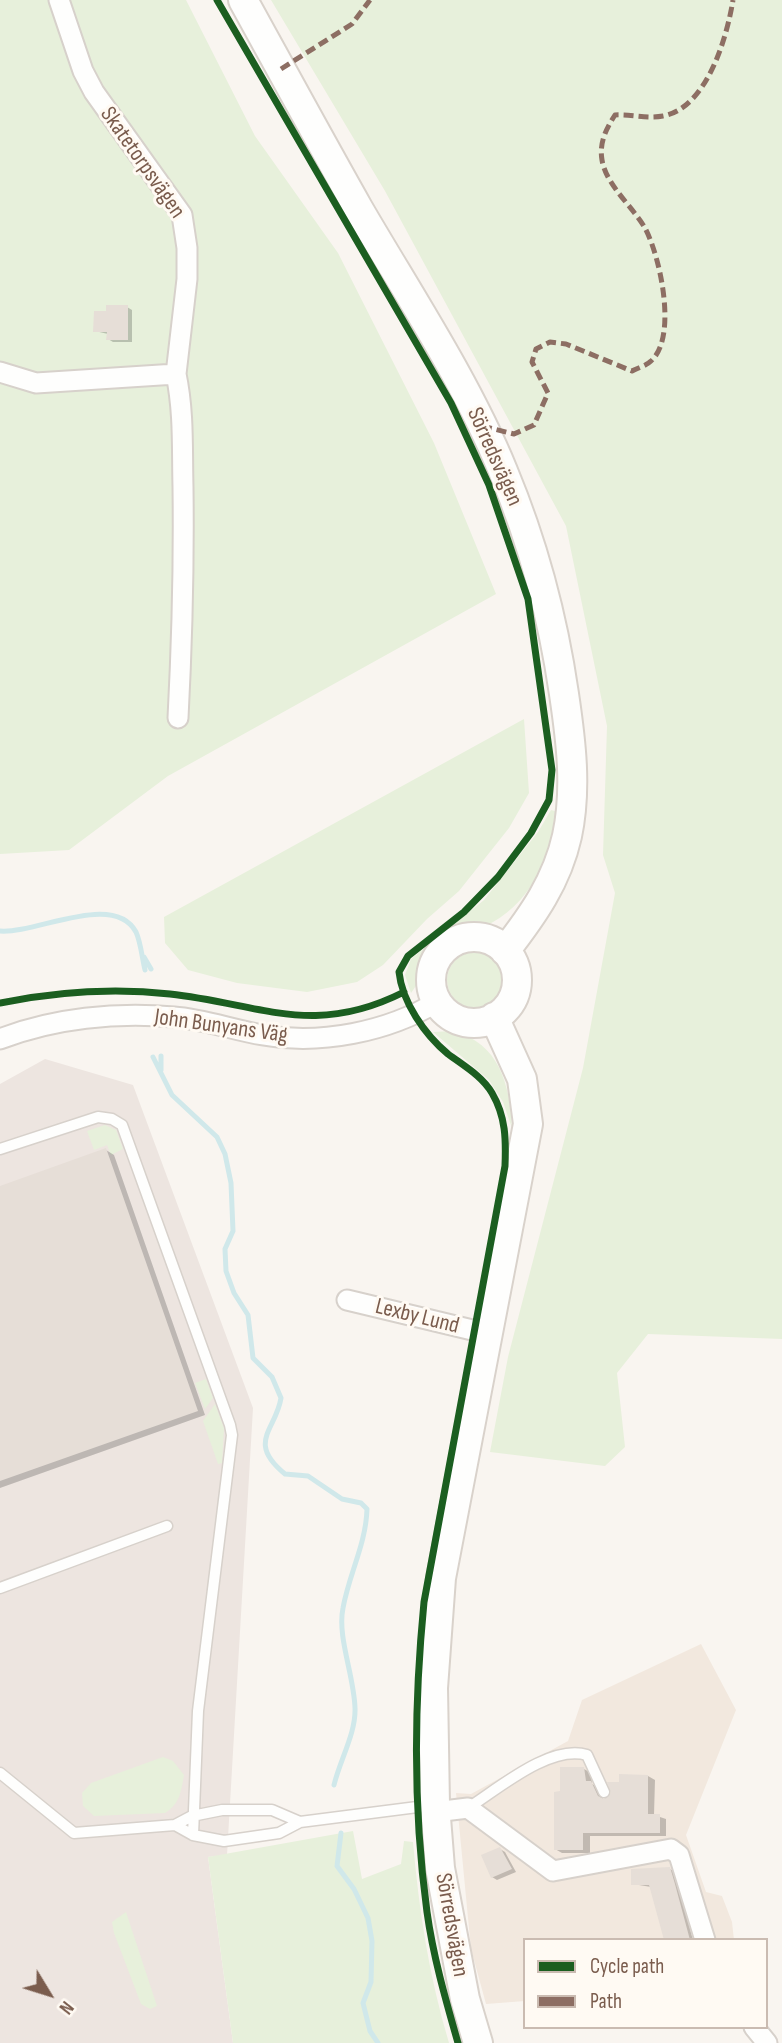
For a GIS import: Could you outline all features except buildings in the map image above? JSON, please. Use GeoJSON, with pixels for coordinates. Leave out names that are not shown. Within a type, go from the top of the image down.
{"type":"FeatureCollection","features":[{"type":"Feature","properties":{"kind":"street","name":"Skatetorpsvägen"},"geometry":{"type":"LineString","coordinates":[[60,0],[83,71],[107,115],[182,215],[187,248],[187,279],[176,374],[182,401],[183,513],[183,631],[177,718]]}},
{"type":"Feature","properties":{"kind":"street","name":"Sörredsvägen"},"geometry":{"type":"LineString","coordinates":[[243,0],[460,383],[502,469],[542,587],[559,659],[569,727],[571,810],[560,861],[549,888],[535,913],[505,951]]}},
{"type":"Feature","properties":{"kind":"street"},"geometry":{"type":"LineString","coordinates":[[0,372],[36,383],[176,374]]}},
{"type":"Feature","properties":{"kind":"street"},"geometry":{"type":"LineString","coordinates":[[478,937],[492,941],[505,951],[515,967],[516,986],[509,1004],[494,1017],[482,1022],[463,1021],[445,1012],[432,987],[432,972],[438,957],[449,946],[462,939],[478,937]]}},
{"type":"Feature","properties":{"kind":"street","name":"John Bunyans Väg"},"geometry":{"type":"LineString","coordinates":[[0,1039],[66,1021],[105,1016],[174,1017],[265,1035],[315,1038],[391,1024],[416,1015],[438,1002]]}},
{"type":"Feature","properties":{"kind":"street","name":"Sörredsvägen"},"geometry":{"type":"LineString","coordinates":[[478,2043],[465,1998],[443,1881],[435,1809],[433,1688],[441,1578],[525,1152],[528,1112],[522,1079],[494,1017]]}},
{"type":"Feature","properties":{"kind":"street","name":"Lexby Lund"},"geometry":{"type":"LineString","coordinates":[[346,1300],[489,1334]]}},
{"type":"Feature","properties":{"kind":"street"},"geometry":{"type":"LineString","coordinates":[[435,1809],[468,1808],[553,1871],[671,1849],[679,1855],[704,1938]]}},
{"type":"Feature","properties":{"kind":"street"},"geometry":{"type":"LineString","coordinates":[[756,2029],[767,2043]]}},
{"type":"Feature","properties":{"kind":"lane"},"geometry":{"type":"LineString","coordinates":[[0,1149],[98,1117],[112,1119],[122,1125],[230,1426],[232,1435],[198,1711],[193,1835]]}},
{"type":"Feature","properties":{"kind":"lane"},"geometry":{"type":"LineString","coordinates":[[0,1588],[167,1525]]}},
{"type":"Feature","properties":{"kind":"lane"},"geometry":{"type":"LineString","coordinates":[[468,1808],[531,1766],[577,1752],[587,1755],[604,1792]]}},
{"type":"Feature","properties":{"kind":"lane"},"geometry":{"type":"LineString","coordinates":[[0,1773],[74,1833],[175,1825],[192,1816],[222,1810],[272,1810],[300,1822]]}},
{"type":"Feature","properties":{"kind":"lane"},"geometry":{"type":"LineString","coordinates":[[175,1825],[193,1835],[223,1841],[279,1833],[300,1822],[435,1809]]}},
{"type":"Feature","properties":{"kind":"shaded area"},"geometry":{"type":"Polygon","coordinates":[[[45,1059],[133,1085],[253,1408],[227,1855],[208,1857],[233,2043],[0,2043],[0,1084],[45,1059]]]}},
{"type":"Feature","properties":{"kind":"shaded area"},"geometry":{"type":"Polygon","coordinates":[[[701,1644],[736,1710],[686,1835],[706,1892],[722,1896],[732,1922],[734,1938],[523,1938],[523,2001],[486,2004],[471,1949],[456,1793],[471,1794],[568,1741],[582,1700],[701,1644]]]}},
{"type":"Feature","properties":{"kind":"green space"},"geometry":{"type":"Polygon","coordinates":[[[0,0],[186,0],[255,136],[338,253],[434,443],[496,594],[168,776],[69,850],[0,854],[0,0]]]}},
{"type":"Feature","properties":{"kind":"green space"},"geometry":{"type":"Polygon","coordinates":[[[271,0],[782,0],[782,1339],[648,1334],[617,1373],[625,1447],[605,1466],[490,1452],[508,1357],[583,1068],[615,893],[603,855],[607,726],[566,526],[385,191],[271,0]]]}},
{"type":"Feature","properties":{"kind":"green space"},"geometry":{"type":"Polygon","coordinates":[[[524,719],[529,793],[509,828],[459,891],[427,919],[383,965],[357,982],[307,992],[237,983],[188,970],[165,943],[164,917],[524,719]]]}},
{"type":"Feature","properties":{"kind":"green space"},"geometry":{"type":"Polygon","coordinates":[[[551,810],[555,811],[550,845],[536,879],[526,894],[500,918],[485,926],[444,938],[433,950],[411,993],[405,975],[411,959],[484,900],[538,832],[551,810]]]}},
{"type":"Feature","properties":{"kind":"green space"},"geometry":{"type":"Polygon","coordinates":[[[475,952],[490,957],[498,965],[503,980],[498,995],[490,1003],[475,1008],[460,1003],[452,995],[447,980],[452,965],[460,957],[475,952]]]}},
{"type":"Feature","properties":{"kind":"green space"},"geometry":{"type":"Polygon","coordinates":[[[453,1031],[481,1045],[499,1067],[505,1081],[512,1128],[503,1102],[489,1080],[433,1032],[453,1031]]]}},
{"type":"Feature","properties":{"kind":"green space"},"geometry":{"type":"Polygon","coordinates":[[[105,1125],[116,1130],[123,1149],[111,1155],[107,1145],[94,1150],[87,1131],[105,1125]]]}},
{"type":"Feature","properties":{"kind":"green space"},"geometry":{"type":"Polygon","coordinates":[[[206,1379],[213,1398],[205,1409],[195,1383],[206,1379]]]}},
{"type":"Feature","properties":{"kind":"green space"},"geometry":{"type":"Polygon","coordinates":[[[215,1404],[224,1428],[222,1463],[218,1464],[203,1421],[215,1404]]]}},
{"type":"Feature","properties":{"kind":"green space"},"geometry":{"type":"Polygon","coordinates":[[[163,1757],[173,1761],[184,1775],[177,1801],[165,1813],[94,1816],[83,1806],[82,1793],[91,1783],[163,1757]]]}},
{"type":"Feature","properties":{"kind":"green space"},"geometry":{"type":"Polygon","coordinates":[[[353,1831],[362,1879],[401,1864],[404,1841],[413,1842],[426,1943],[449,2043],[233,2043],[208,1857],[353,1831]]]}},
{"type":"Feature","properties":{"kind":"green space"},"geometry":{"type":"Polygon","coordinates":[[[126,1912],[157,2006],[150,2009],[141,2004],[114,1933],[112,1922],[126,1912]]]}},
{"type":"Feature","properties":{"kind":"waterway"},"geometry":{"type":"LineString","coordinates":[[0,931],[93,914],[111,915],[125,920],[136,932],[145,970]]}},
{"type":"Feature","properties":{"kind":"waterway"},"geometry":{"type":"LineString","coordinates":[[144,957],[151,969]]}},
{"type":"Feature","properties":{"kind":"waterway"},"geometry":{"type":"LineString","coordinates":[[161,1056],[161,1070]]}},
{"type":"Feature","properties":{"kind":"waterway"},"geometry":{"type":"LineString","coordinates":[[153,1057],[172,1095],[217,1137],[225,1154],[231,1183],[233,1231],[225,1249],[226,1271],[234,1293],[248,1315],[253,1358],[272,1377],[281,1398],[267,1436],[267,1453],[285,1474],[308,1476],[342,1499],[361,1503],[367,1509],[364,1534],[346,1595],[342,1619],[355,1717],[334,1785]]}},
{"type":"Feature","properties":{"kind":"waterway"},"geometry":{"type":"LineString","coordinates":[[341,1833],[337,1866],[354,1889],[368,1918],[372,1941],[371,1982],[363,2003],[370,2031],[378,2043]]}},
{"type":"Feature","properties":{"kind":"marked path"},"geometry":{"type":"LineString","coordinates":[[281,69],[352,24],[370,0]]}},
{"type":"Feature","properties":{"kind":"marked path"},"geometry":{"type":"LineString","coordinates":[[482,426],[514,434],[534,425],[548,393],[532,362],[536,349],[550,342],[566,344],[632,371],[649,363],[659,350],[664,334],[665,316],[656,257],[645,228],[609,178],[602,160],[602,142],[615,115],[663,116],[692,100],[703,86],[720,51],[733,0]]}},
{"type":"Feature","properties":{"kind":"cycle path"},"geometry":{"type":"LineString","coordinates":[[217,0],[451,403],[489,485],[528,599],[552,770],[549,800],[531,833],[498,877],[464,912],[408,956],[399,972],[405,995],[423,1028],[448,1054],[478,1076],[492,1093],[503,1120],[505,1138],[505,1166],[424,1602],[418,1679],[416,1757],[422,1874],[433,1945],[458,2043]]}},
{"type":"Feature","properties":{"kind":"cycle path"},"geometry":{"type":"LineString","coordinates":[[0,1003],[63,994],[128,991],[170,994],[287,1014],[314,1015],[342,1013],[372,1006],[404,992]]}}]}
